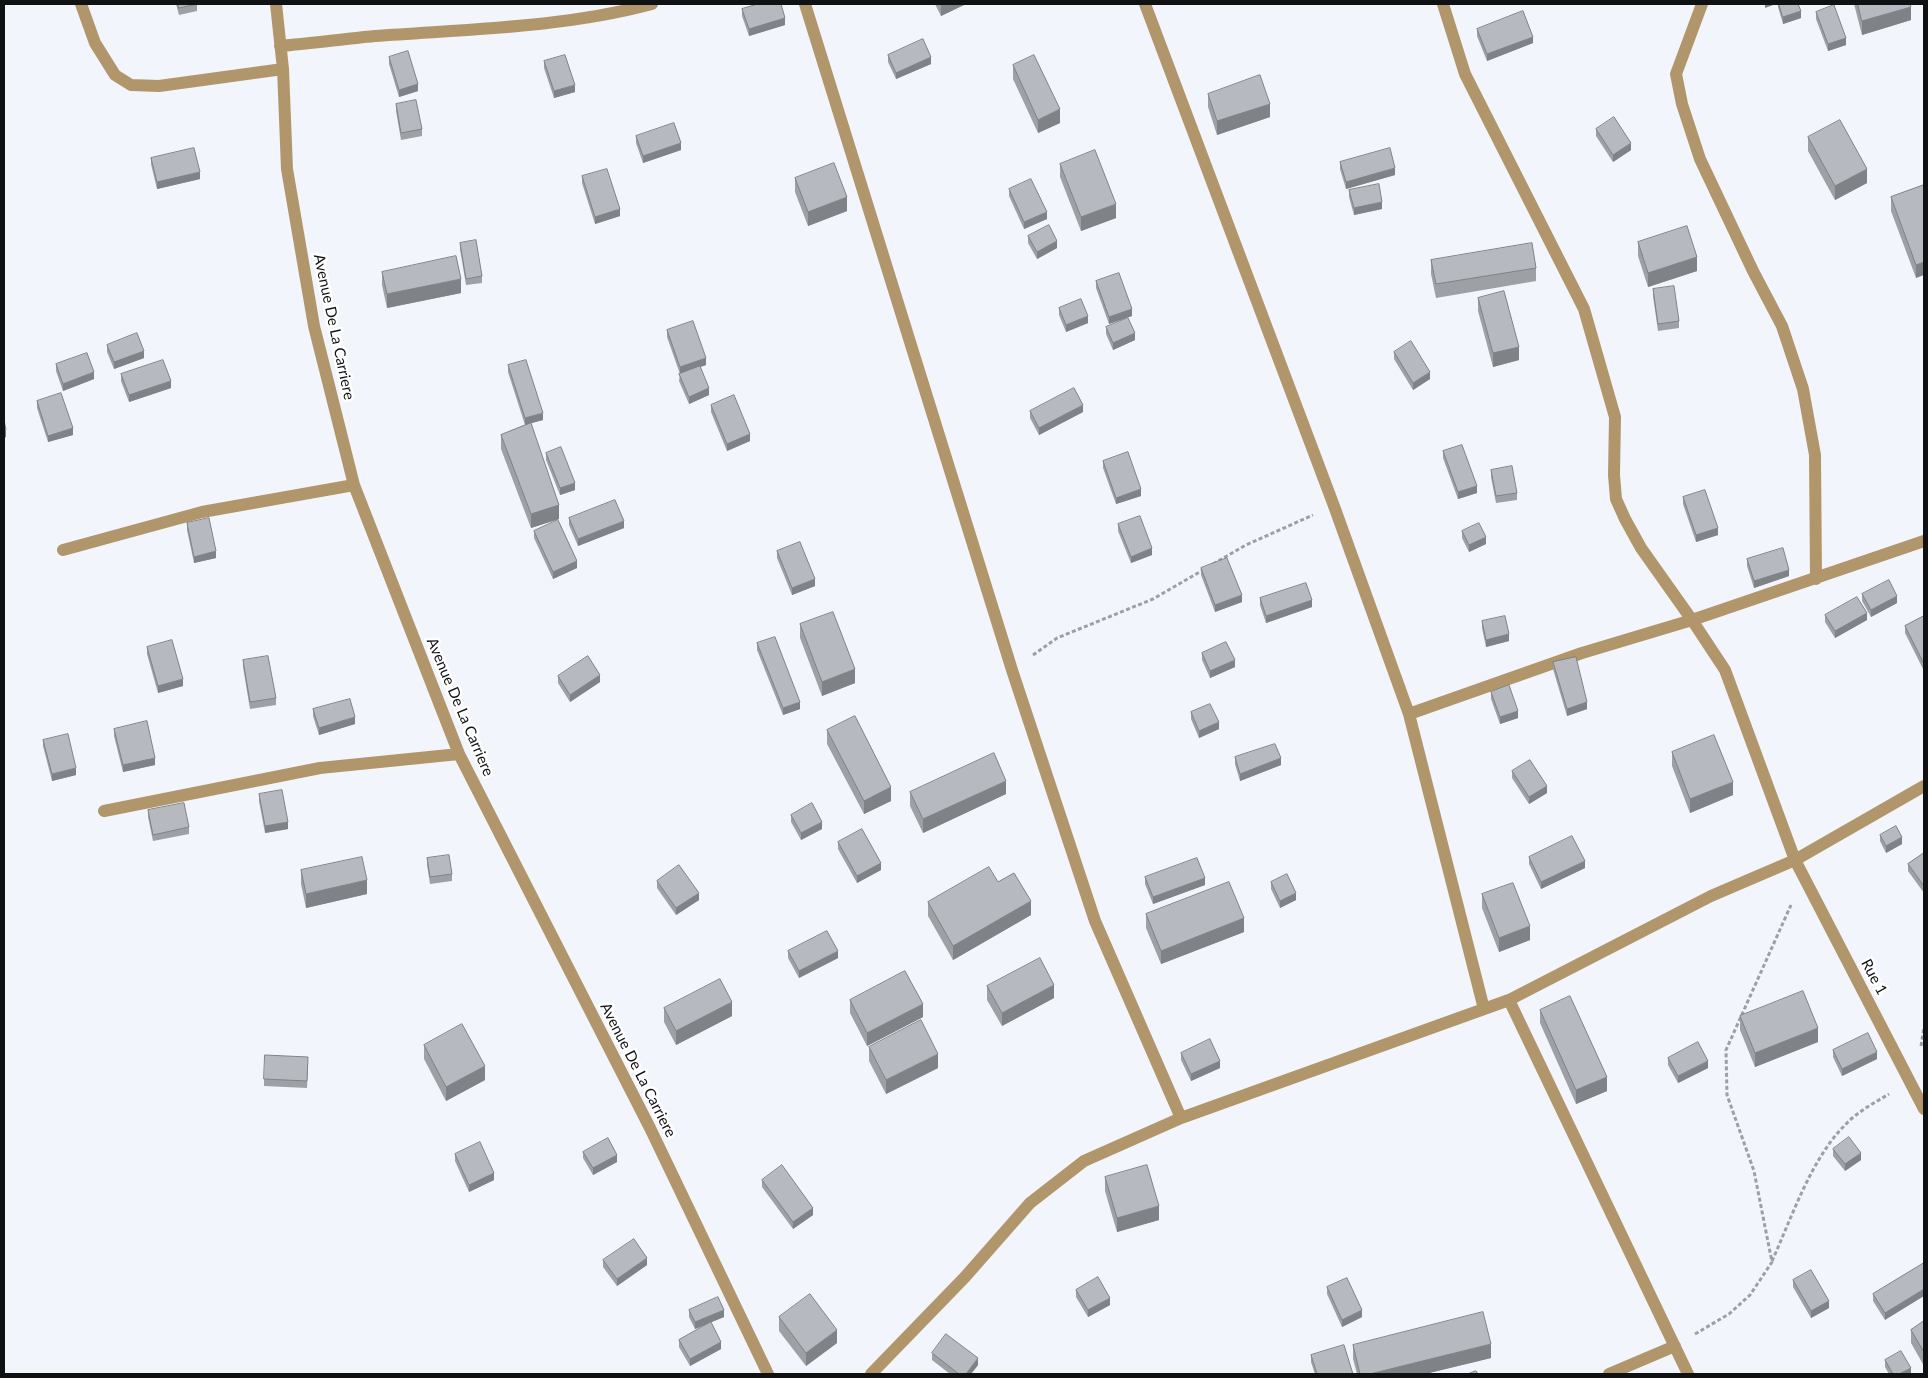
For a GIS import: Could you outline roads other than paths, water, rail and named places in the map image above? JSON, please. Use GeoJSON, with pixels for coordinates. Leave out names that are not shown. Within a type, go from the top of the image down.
{"type":"FeatureCollection","features":[{"type":"Feature","properties":{"kind":"street"},"geometry":{"type":"LineString","coordinates":[[81,4],[95,43],[115,75],[131,85],[160,86],[283,70]]}},
{"type":"Feature","properties":{"kind":"street","name":"Avenue De La Carriere"},"geometry":{"type":"LineString","coordinates":[[276,4],[283,70],[287,169],[312,316],[354,485],[459,754],[650,1128],[768,1374]]}},
{"type":"Feature","properties":{"kind":"street"},"geometry":{"type":"LineString","coordinates":[[280,46],[374,36],[515,28],[622,12],[652,4]]}},
{"type":"Feature","properties":{"kind":"street"},"geometry":{"type":"LineString","coordinates":[[805,4],[1012,670],[1095,921],[1181,1118]]}},
{"type":"Feature","properties":{"kind":"street"},"geometry":{"type":"LineString","coordinates":[[1145,4],[1334,506],[1409,714],[1484,1009]]}},
{"type":"Feature","properties":{"kind":"street","name":"Rue 1"},"geometry":{"type":"LineString","coordinates":[[1443,4],[1465,74],[1584,308],[1615,416],[1614,475],[1616,498],[1625,519],[1641,548],[1725,670],[1795,860],[1924,1109]]}},
{"type":"Feature","properties":{"kind":"street"},"geometry":{"type":"LineString","coordinates":[[1702,4],[1676,74],[1682,104],[1700,159],[1752,271],[1782,326],[1803,389],[1815,455],[1816,579]]}},
{"type":"Feature","properties":{"kind":"street"},"geometry":{"type":"LineString","coordinates":[[64,550],[202,512],[354,485]]}},
{"type":"Feature","properties":{"kind":"street"},"geometry":{"type":"LineString","coordinates":[[1409,714],[1582,653],[1692,620],[1924,541]]}},
{"type":"Feature","properties":{"kind":"street"},"geometry":{"type":"LineString","coordinates":[[104,811],[320,768],[459,754]]}},
{"type":"Feature","properties":{"kind":"street"},"geometry":{"type":"LineString","coordinates":[[871,1374],[965,1276],[1030,1203],[1084,1161],[1181,1118],[1509,1000],[1711,896],[1795,860],[1924,786]]}},
{"type":"Feature","properties":{"kind":"street"},"geometry":{"type":"LineString","coordinates":[[1509,1000],[1688,1374]]}},
{"type":"Feature","properties":{"kind":"street"},"geometry":{"type":"LineString","coordinates":[[1609,1374],[1675,1346]]}}]}
